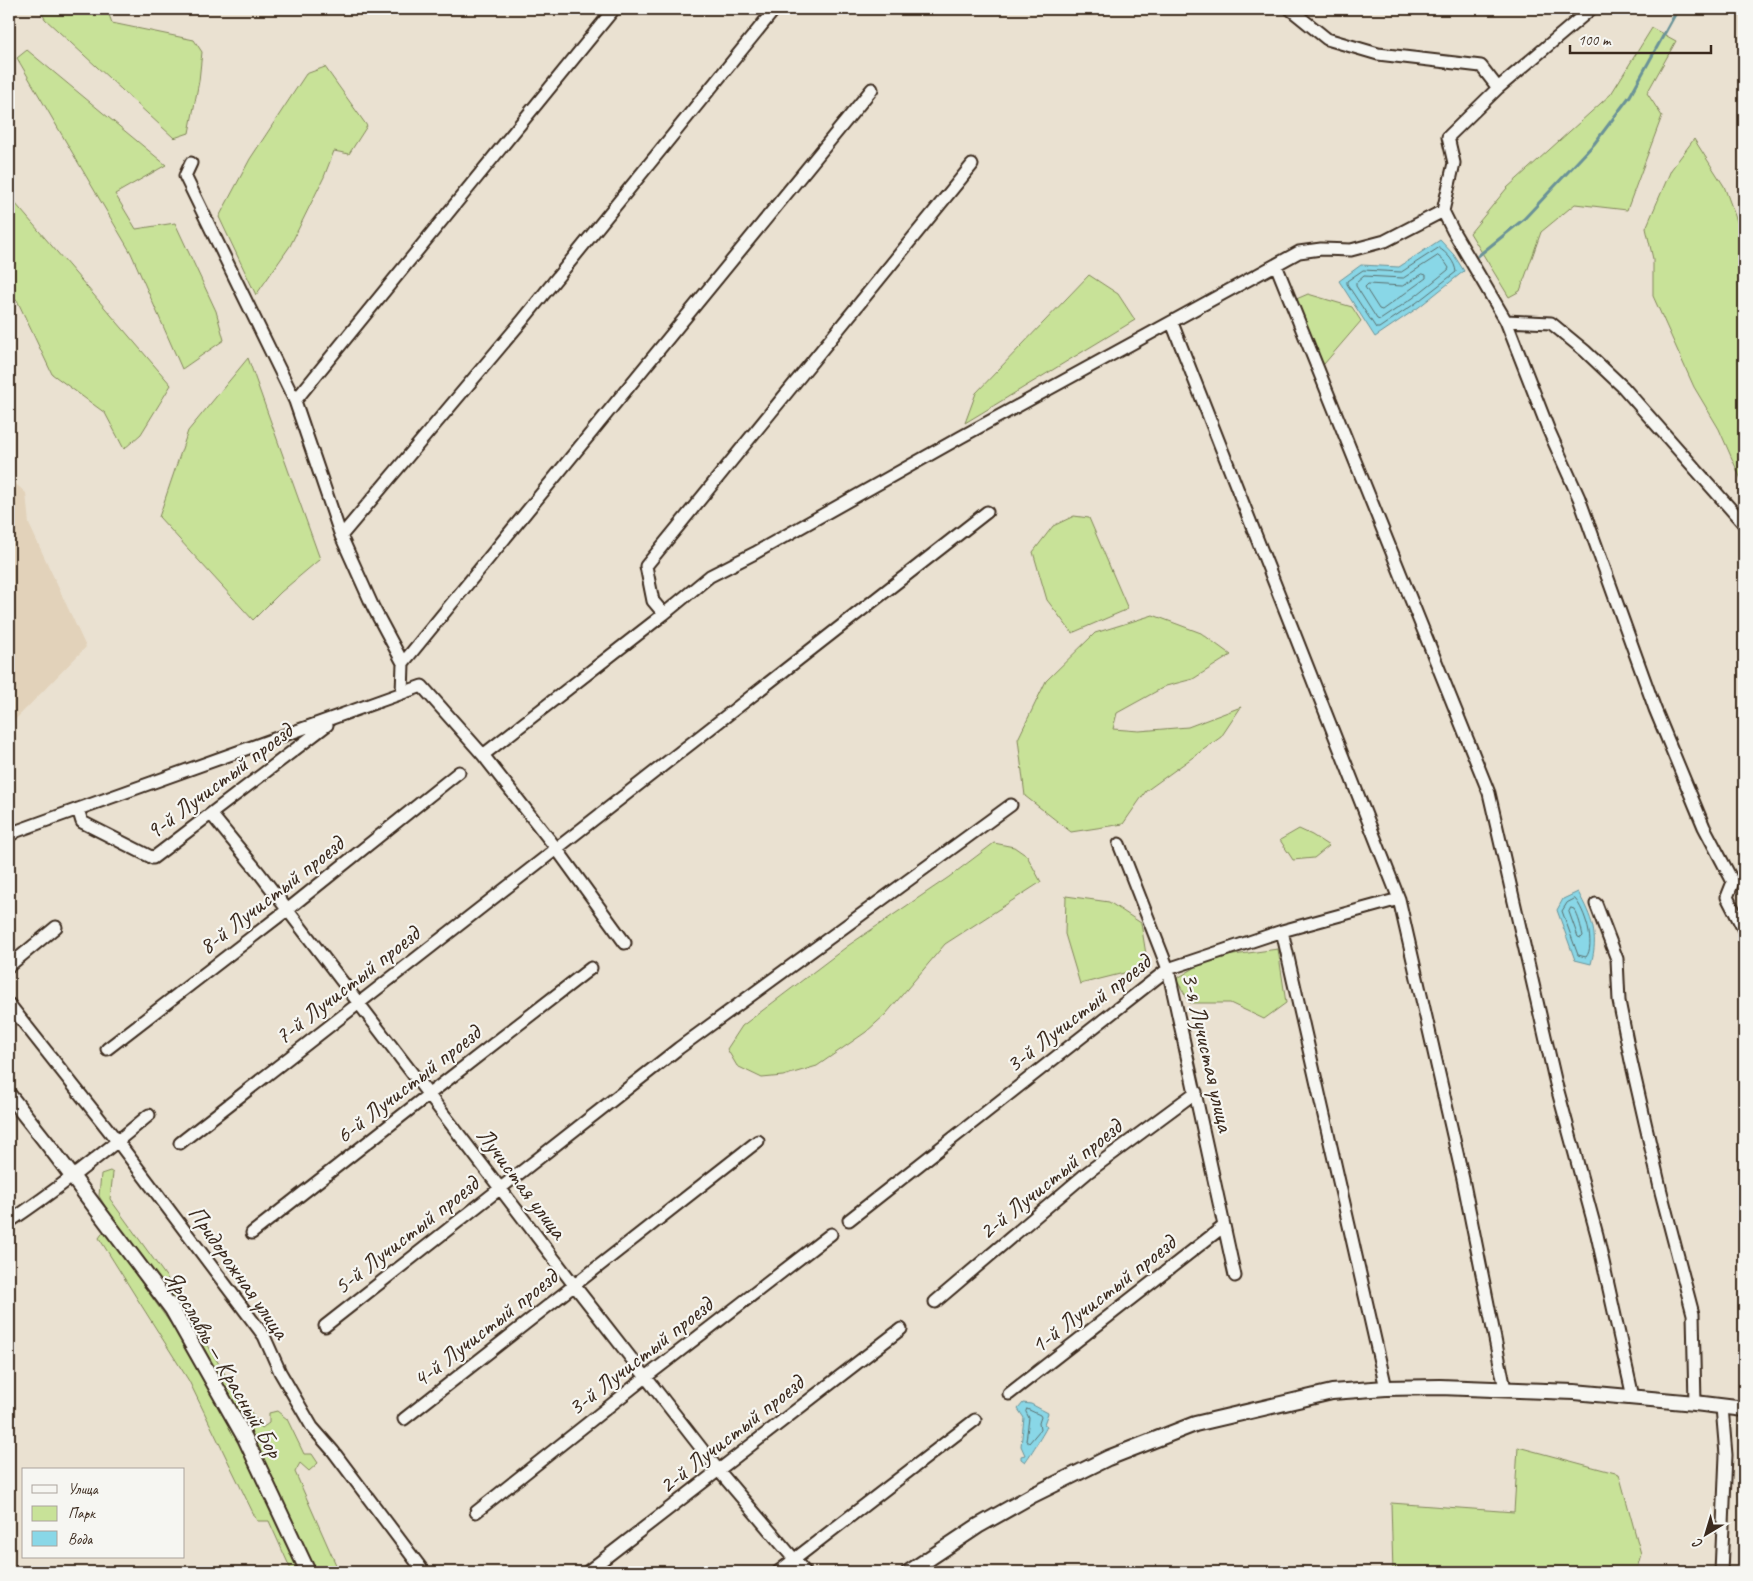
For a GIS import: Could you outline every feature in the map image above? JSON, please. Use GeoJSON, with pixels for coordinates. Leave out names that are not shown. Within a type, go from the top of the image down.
{"type":"FeatureCollection","features":[{"type":"Feature","properties":{"kind":"street"},"geometry":{"type":"LineString","coordinates":[[295,401],[614,9]]}},
{"type":"Feature","properties":{"kind":"street"},"geometry":{"type":"LineString","coordinates":[[1290,9],[1327,39],[1378,54],[1481,66],[1498,88]]}},
{"type":"Feature","properties":{"kind":"street"},"geometry":{"type":"LineString","coordinates":[[1591,9],[1498,88],[1448,137],[1454,163],[1443,211],[1506,321],[1545,422],[1580,498],[1656,709],[1704,827],[1733,882],[1727,897],[1744,930]]}},
{"type":"Feature","properties":{"kind":"street"},"geometry":{"type":"LineString","coordinates":[[341,536],[522,321],[774,10]]}},
{"type":"Feature","properties":{"kind":"street"},"geometry":{"type":"LineString","coordinates":[[402,663],[872,89]]}},
{"type":"Feature","properties":{"kind":"street"},"geometry":{"type":"LineString","coordinates":[[191,162],[185,176],[295,401],[341,536],[373,607],[402,663],[402,693]]}},
{"type":"Feature","properties":{"kind":"street"},"geometry":{"type":"LineString","coordinates":[[664,614],[653,602],[646,566],[972,165]]}},
{"type":"Feature","properties":{"kind":"street"},"geometry":{"type":"LineString","coordinates":[[483,754],[664,614],[710,576],[755,553],[1299,252],[1321,249],[1351,250],[1385,241],[1443,211]]}},
{"type":"Feature","properties":{"kind":"street"},"geometry":{"type":"LineString","coordinates":[[1276,265],[1489,793],[1556,1084],[1597,1235],[1633,1397]]}},
{"type":"Feature","properties":{"kind":"street"},"geometry":{"type":"LineString","coordinates":[[1506,321],[1551,323],[1585,351],[1623,387],[1744,524]]}},
{"type":"Feature","properties":{"kind":"street"},"geometry":{"type":"LineString","coordinates":[[1172,323],[1398,899],[1462,1178],[1505,1389]]}},
{"type":"Feature","properties":{"kind":"street","name":"7-й Лучистый проезд"},"geometry":{"type":"LineString","coordinates":[[180,1142],[987,512]]}},
{"type":"Feature","properties":{"kind":"street"},"geometry":{"type":"LineString","coordinates":[[9,836],[17,831],[422,686],[483,754],[556,848],[625,943]]}},
{"type":"Feature","properties":{"kind":"street","name":"9-й Лучистый проезд"},"geometry":{"type":"LineString","coordinates":[[78,809],[82,822],[153,858],[336,718]]}},
{"type":"Feature","properties":{"kind":"street","name":"8-й Лучистый проезд"},"geometry":{"type":"LineString","coordinates":[[108,1049],[287,910],[459,772]]}},
{"type":"Feature","properties":{"kind":"street","name":"5-й Лучистый проезд"},"geometry":{"type":"LineString","coordinates":[[325,1326],[679,1048],[1011,805]]}},
{"type":"Feature","properties":{"kind":"street","name":"Лучистая улица"},"geometry":{"type":"LineString","coordinates":[[211,814],[646,1377],[719,1470],[805,1572]]}},
{"type":"Feature","properties":{"kind":"street","name":"3-я Лучистая улица"},"geometry":{"type":"LineString","coordinates":[[1119,844],[1168,969],[1235,1276]]}},
{"type":"Feature","properties":{"kind":"street","name":"3-й Лучистый проезд"},"geometry":{"type":"LineString","coordinates":[[848,1220],[1168,969],[1282,931],[1398,899]]}},
{"type":"Feature","properties":{"kind":"street"},"geometry":{"type":"LineString","coordinates":[[1596,904],[1617,959],[1619,1001],[1633,1070],[1657,1175],[1693,1314],[1695,1403]]}},
{"type":"Feature","properties":{"kind":"street"},"geometry":{"type":"LineString","coordinates":[[9,966],[56,927]]}},
{"type":"Feature","properties":{"kind":"street"},"geometry":{"type":"LineString","coordinates":[[1282,931],[1386,1388]]}},
{"type":"Feature","properties":{"kind":"street","name":"6-й Лучистый проезд"},"geometry":{"type":"LineString","coordinates":[[252,1233],[591,968]]}},
{"type":"Feature","properties":{"kind":"street","name":"Придорожная улица"},"geometry":{"type":"LineString","coordinates":[[9,1004],[118,1142],[264,1336],[280,1372],[312,1427],[333,1451],[424,1572]]}},
{"type":"Feature","properties":{"kind":"street","name":"2-й Лучистый проезд"},"geometry":{"type":"LineString","coordinates":[[935,1302],[1088,1172],[1196,1092]]}},
{"type":"Feature","properties":{"kind":"street","name":"Ярославль — Красный Бор"},"geometry":{"type":"LineString","coordinates":[[9,1096],[73,1177],[172,1309],[245,1438],[308,1572]]}},
{"type":"Feature","properties":{"kind":"street"},"geometry":{"type":"LineString","coordinates":[[9,1222],[73,1177],[149,1115]]}},
{"type":"Feature","properties":{"kind":"street","name":"4-й Лучистый проезд"},"geometry":{"type":"LineString","coordinates":[[404,1418],[758,1140]]}},
{"type":"Feature","properties":{"kind":"street","name":"1-й Лучистый проезд"},"geometry":{"type":"LineString","coordinates":[[1009,1394],[1224,1226]]}},
{"type":"Feature","properties":{"kind":"street","name":"3-й Лучистый проезд"},"geometry":{"type":"LineString","coordinates":[[476,1512],[831,1234]]}},
{"type":"Feature","properties":{"kind":"street","name":"2-й Лучистый проезд"},"geometry":{"type":"LineString","coordinates":[[587,1572],[901,1329]]}},
{"type":"Feature","properties":{"kind":"street"},"geometry":{"type":"LineString","coordinates":[[909,1572],[978,1526],[1033,1495],[1108,1458],[1194,1424],[1332,1392],[1440,1387],[1574,1392],[1695,1403],[1744,1410]]}},
{"type":"Feature","properties":{"kind":"street"},"geometry":{"type":"LineString","coordinates":[[1721,1572],[1726,1455],[1722,1407]]}},
{"type":"Feature","properties":{"kind":"street"},"geometry":{"type":"LineString","coordinates":[[778,1572],[975,1420]]}},
{"type":"Feature","properties":{"kind":"shaded area"},"geometry":{"type":"Polygon","coordinates":[[[9,478],[26,493],[29,524],[86,647],[9,726],[9,478]]]}},
{"type":"Feature","properties":{"kind":"green space"},"geometry":{"type":"Polygon","coordinates":[[[40,9],[107,9],[112,23],[194,40],[202,52],[199,81],[189,133],[174,138],[45,19],[40,9]]]}},
{"type":"Feature","properties":{"kind":"green space"},"geometry":{"type":"Polygon","coordinates":[[[1652,28],[1676,41],[1647,93],[1662,116],[1627,210],[1575,204],[1541,232],[1520,291],[1509,297],[1470,233],[1507,188],[1611,94],[1652,28]]]}},
{"type":"Feature","properties":{"kind":"green space"},"geometry":{"type":"Polygon","coordinates":[[[27,50],[166,165],[115,194],[136,229],[175,223],[216,311],[224,340],[182,369],[131,253],[17,58],[27,50]]]}},
{"type":"Feature","properties":{"kind":"green space"},"geometry":{"type":"Polygon","coordinates":[[[325,67],[367,126],[349,154],[334,151],[324,177],[290,246],[256,295],[219,217],[250,159],[306,74],[325,67]]]}},
{"type":"Feature","properties":{"kind":"green space"},"geometry":{"type":"Polygon","coordinates":[[[1694,139],[1724,186],[1738,224],[1744,231],[1744,486],[1719,429],[1694,387],[1653,296],[1653,259],[1646,228],[1671,170],[1694,139]]]}},
{"type":"Feature","properties":{"kind":"green space"},"geometry":{"type":"Polygon","coordinates":[[[9,196],[171,385],[141,434],[124,449],[105,413],[52,374],[17,300],[9,305],[9,196]]]}},
{"type":"Feature","properties":{"kind":"green space"},"geometry":{"type":"Polygon","coordinates":[[[1089,275],[1118,294],[1135,320],[965,423],[976,393],[1089,275]]]}},
{"type":"Feature","properties":{"kind":"green space"},"geometry":{"type":"Polygon","coordinates":[[[1308,294],[1352,307],[1361,321],[1318,371],[1294,300],[1308,294]]]}},
{"type":"Feature","properties":{"kind":"green space"},"geometry":{"type":"Polygon","coordinates":[[[248,358],[320,559],[281,592],[253,620],[159,517],[188,431],[248,358]]]}},
{"type":"Feature","properties":{"kind":"green space"},"geometry":{"type":"Polygon","coordinates":[[[1074,516],[1089,518],[1128,609],[1072,633],[1047,600],[1033,552],[1053,526],[1074,516]]]}},
{"type":"Feature","properties":{"kind":"green space"},"geometry":{"type":"Polygon","coordinates":[[[1153,615],[1201,633],[1231,655],[1193,679],[1166,686],[1117,713],[1113,729],[1139,731],[1188,727],[1241,707],[1221,737],[1146,791],[1123,824],[1071,832],[1025,796],[1018,739],[1046,681],[1095,633],[1153,615]]]}},
{"type":"Feature","properties":{"kind":"green space"},"geometry":{"type":"Polygon","coordinates":[[[1299,829],[1329,846],[1314,858],[1293,860],[1280,840],[1299,829]]]}},
{"type":"Feature","properties":{"kind":"green space"},"geometry":{"type":"Polygon","coordinates":[[[994,843],[1014,847],[1027,856],[1041,882],[945,944],[886,1014],[866,1032],[817,1066],[783,1076],[762,1078],[737,1066],[727,1049],[742,1026],[849,945],[949,877],[994,843]]]}},
{"type":"Feature","properties":{"kind":"green space"},"geometry":{"type":"Polygon","coordinates":[[[1066,896],[1109,902],[1141,923],[1148,967],[1080,984],[1065,934],[1066,896]]]}},
{"type":"Feature","properties":{"kind":"green space"},"geometry":{"type":"Polygon","coordinates":[[[1278,949],[1286,1003],[1264,1019],[1230,1003],[1190,1003],[1176,979],[1211,958],[1278,949]]]}},
{"type":"Feature","properties":{"kind":"green space"},"geometry":{"type":"Polygon","coordinates":[[[110,1171],[113,1173],[110,1199],[186,1304],[185,1310],[190,1317],[185,1320],[99,1196],[101,1174],[110,1171]]]}},
{"type":"Feature","properties":{"kind":"green space"},"geometry":{"type":"Polygon","coordinates":[[[104,1231],[193,1355],[242,1444],[299,1572],[292,1572],[269,1521],[257,1521],[189,1381],[99,1238],[104,1231]]]}},
{"type":"Feature","properties":{"kind":"green space"},"geometry":{"type":"Polygon","coordinates":[[[195,1323],[226,1376],[262,1428],[269,1423],[269,1413],[277,1411],[287,1419],[304,1454],[312,1454],[318,1463],[309,1471],[300,1463],[295,1472],[337,1567],[336,1572],[314,1572],[190,1327],[195,1323]]]}},
{"type":"Feature","properties":{"kind":"green space"},"geometry":{"type":"Polygon","coordinates":[[[1518,1447],[1619,1474],[1641,1554],[1636,1572],[1393,1572],[1391,1503],[1514,1512],[1518,1447]]]}},
{"type":"Feature","properties":{"kind":"water"},"geometry":{"type":"Polygon","coordinates":[[[1440,240],[1454,255],[1464,271],[1419,307],[1375,337],[1339,281],[1361,265],[1399,267],[1440,240]]]}},
{"type":"Feature","properties":{"kind":"water"},"geometry":{"type":"Polygon","coordinates":[[[1578,892],[1593,927],[1594,944],[1591,964],[1575,960],[1557,910],[1563,899],[1578,892]]]}},
{"type":"Feature","properties":{"kind":"water"},"geometry":{"type":"Polygon","coordinates":[[[1023,1403],[1031,1404],[1048,1413],[1044,1424],[1047,1426],[1046,1429],[1025,1462],[1021,1459],[1021,1456],[1025,1455],[1021,1446],[1024,1418],[1018,1409],[1023,1403]]]}},
{"type":"Feature","properties":{"kind":"waterway"},"geometry":{"type":"LineString","coordinates":[[1478,256],[1524,219],[1594,144],[1630,96],[1678,9]]}}]}
